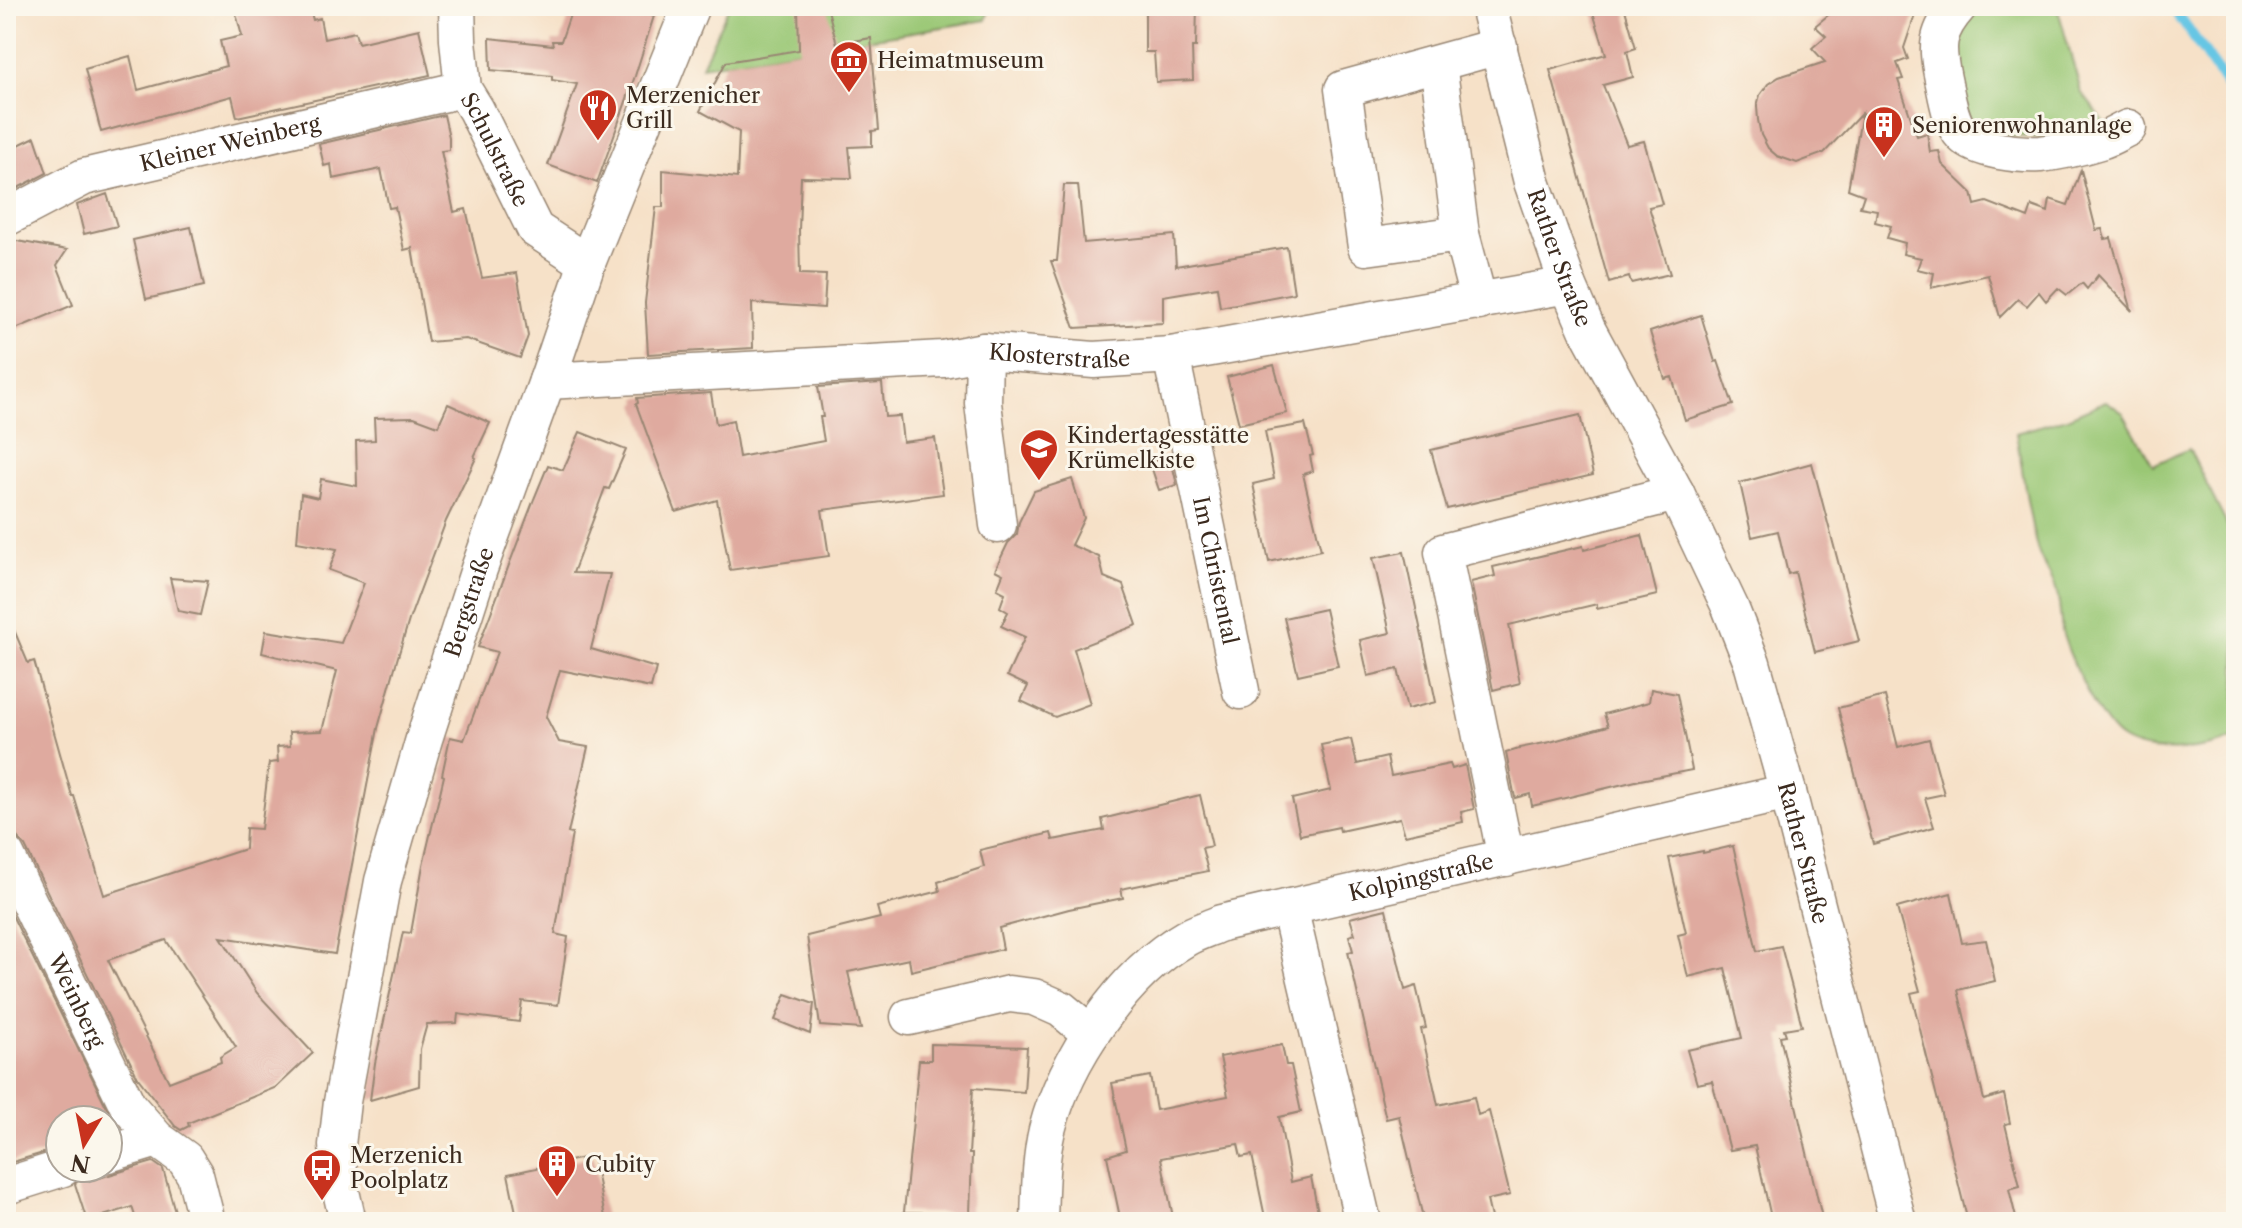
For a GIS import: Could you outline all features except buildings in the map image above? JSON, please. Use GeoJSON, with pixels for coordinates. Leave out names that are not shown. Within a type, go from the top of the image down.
{"type":"FeatureCollection","features":[{"type":"Feature","properties":{"kind":"street","name":"Schulstraße"},"geometry":{"type":"LineString","coordinates":[[457,6],[463,89],[535,229],[587,263]]}},
{"type":"Feature","properties":{"kind":"street","name":"Bergstraße"},"geometry":{"type":"LineString","coordinates":[[348,1222],[340,1187],[337,1145],[342,1102],[383,881],[474,583],[587,263],[691,6]]}},
{"type":"Feature","properties":{"kind":"street","name":"Rather Straße"},"geometry":{"type":"LineString","coordinates":[[1488,6],[1532,182],[1568,285],[1587,329],[1676,493],[1730,607],[1752,663],[1898,1222]]}},
{"type":"Feature","properties":{"kind":"street"},"geometry":{"type":"LineString","coordinates":[[1959,6],[1938,39],[1938,57],[1956,127],[1965,139],[1979,147],[2040,154],[2103,141],[2128,128]]}},
{"type":"Feature","properties":{"kind":"street"},"geometry":{"type":"LineString","coordinates":[[1461,234],[1366,247],[1343,89],[1499,46]]}},
{"type":"Feature","properties":{"kind":"street"},"geometry":{"type":"LineString","coordinates":[[1438,64],[1461,234],[1479,302]]}},
{"type":"Feature","properties":{"kind":"street","name":"Kleiner Weinberg"},"geometry":{"type":"LineString","coordinates":[[6,218],[84,177],[463,89]]}},
{"type":"Feature","properties":{"kind":"street","name":"Klosterstraße"},"geometry":{"type":"LineString","coordinates":[[547,381],[943,359],[984,351],[1094,360],[1171,355],[1568,285]]}},
{"type":"Feature","properties":{"kind":"street"},"geometry":{"type":"LineString","coordinates":[[984,351],[983,403],[998,525]]}},
{"type":"Feature","properties":{"kind":"street","name":"Im Christental"},"geometry":{"type":"LineString","coordinates":[[1171,355],[1241,691]]}},
{"type":"Feature","properties":{"kind":"street"},"geometry":{"type":"LineString","coordinates":[[1506,858],[1443,552],[1676,493]]}},
{"type":"Feature","properties":{"kind":"street","name":"Kolpingstraße"},"geometry":{"type":"LineString","coordinates":[[1039,1222],[1047,1130],[1064,1084],[1091,1034],[1127,988],[1156,960],[1186,938],[1221,923],[1788,792]]}},
{"type":"Feature","properties":{"kind":"street","name":"Weinberg"},"geometry":{"type":"LineString","coordinates":[[6,855],[128,1106],[157,1139],[185,1159],[195,1175],[207,1222]]}},
{"type":"Feature","properties":{"kind":"street"},"geometry":{"type":"LineString","coordinates":[[1289,907],[1363,1222]]}},
{"type":"Feature","properties":{"kind":"street"},"geometry":{"type":"LineString","coordinates":[[909,1017],[1009,994],[1034,997],[1061,1009],[1091,1034]]}},
{"type":"Feature","properties":{"kind":"street"},"geometry":{"type":"LineString","coordinates":[[124,1149],[157,1139]]}},
{"type":"Feature","properties":{"kind":"street"},"geometry":{"type":"LineString","coordinates":[[6,1186],[44,1174]]}},
{"type":"Feature","properties":{"kind":"green space"},"geometry":{"type":"Polygon","coordinates":[[[729,6],[990,6],[986,20],[702,66],[729,6]]]}},
{"type":"Feature","properties":{"kind":"green space"},"geometry":{"type":"Polygon","coordinates":[[[1980,6],[2057,6],[2081,92],[2109,128],[2069,139],[1970,134],[1947,36],[1967,14],[1980,6]]]}},
{"type":"Feature","properties":{"kind":"green space"},"geometry":{"type":"Polygon","coordinates":[[[2106,401],[2123,413],[2153,465],[2189,449],[2230,531],[2236,551],[2236,738],[2224,743],[2195,749],[2164,750],[2149,749],[2123,740],[2096,708],[2063,635],[2057,592],[2034,534],[2016,433],[2067,418],[2106,401]]]}},
{"type":"Feature","properties":{"kind":"waterway"},"geometry":{"type":"LineString","coordinates":[[2172,6],[2236,98]]}},
{"type":"Feature","properties":{"kind":"place","name":"Heimatmuseum"},"geometry":{"type":"Point","coordinates":[849,94]}},
{"type":"Feature","properties":{"kind":"place","name":"Merzenicher Grill"},"geometry":{"type":"Point","coordinates":[598,142]}},
{"type":"Feature","properties":{"kind":"place","name":"Seniorenwohnanlage"},"geometry":{"type":"Point","coordinates":[1884,159]}},
{"type":"Feature","properties":{"kind":"place","name":"Kindertagesstätte Krümelkiste"},"geometry":{"type":"Point","coordinates":[1039,482]}},
{"type":"Feature","properties":{"kind":"place","name":"Cubity"},"geometry":{"type":"Point","coordinates":[557,1198]}},
{"type":"Feature","properties":{"kind":"place","name":"Merzenich Poolplatz"},"geometry":{"type":"Point","coordinates":[322,1202]}}]}
